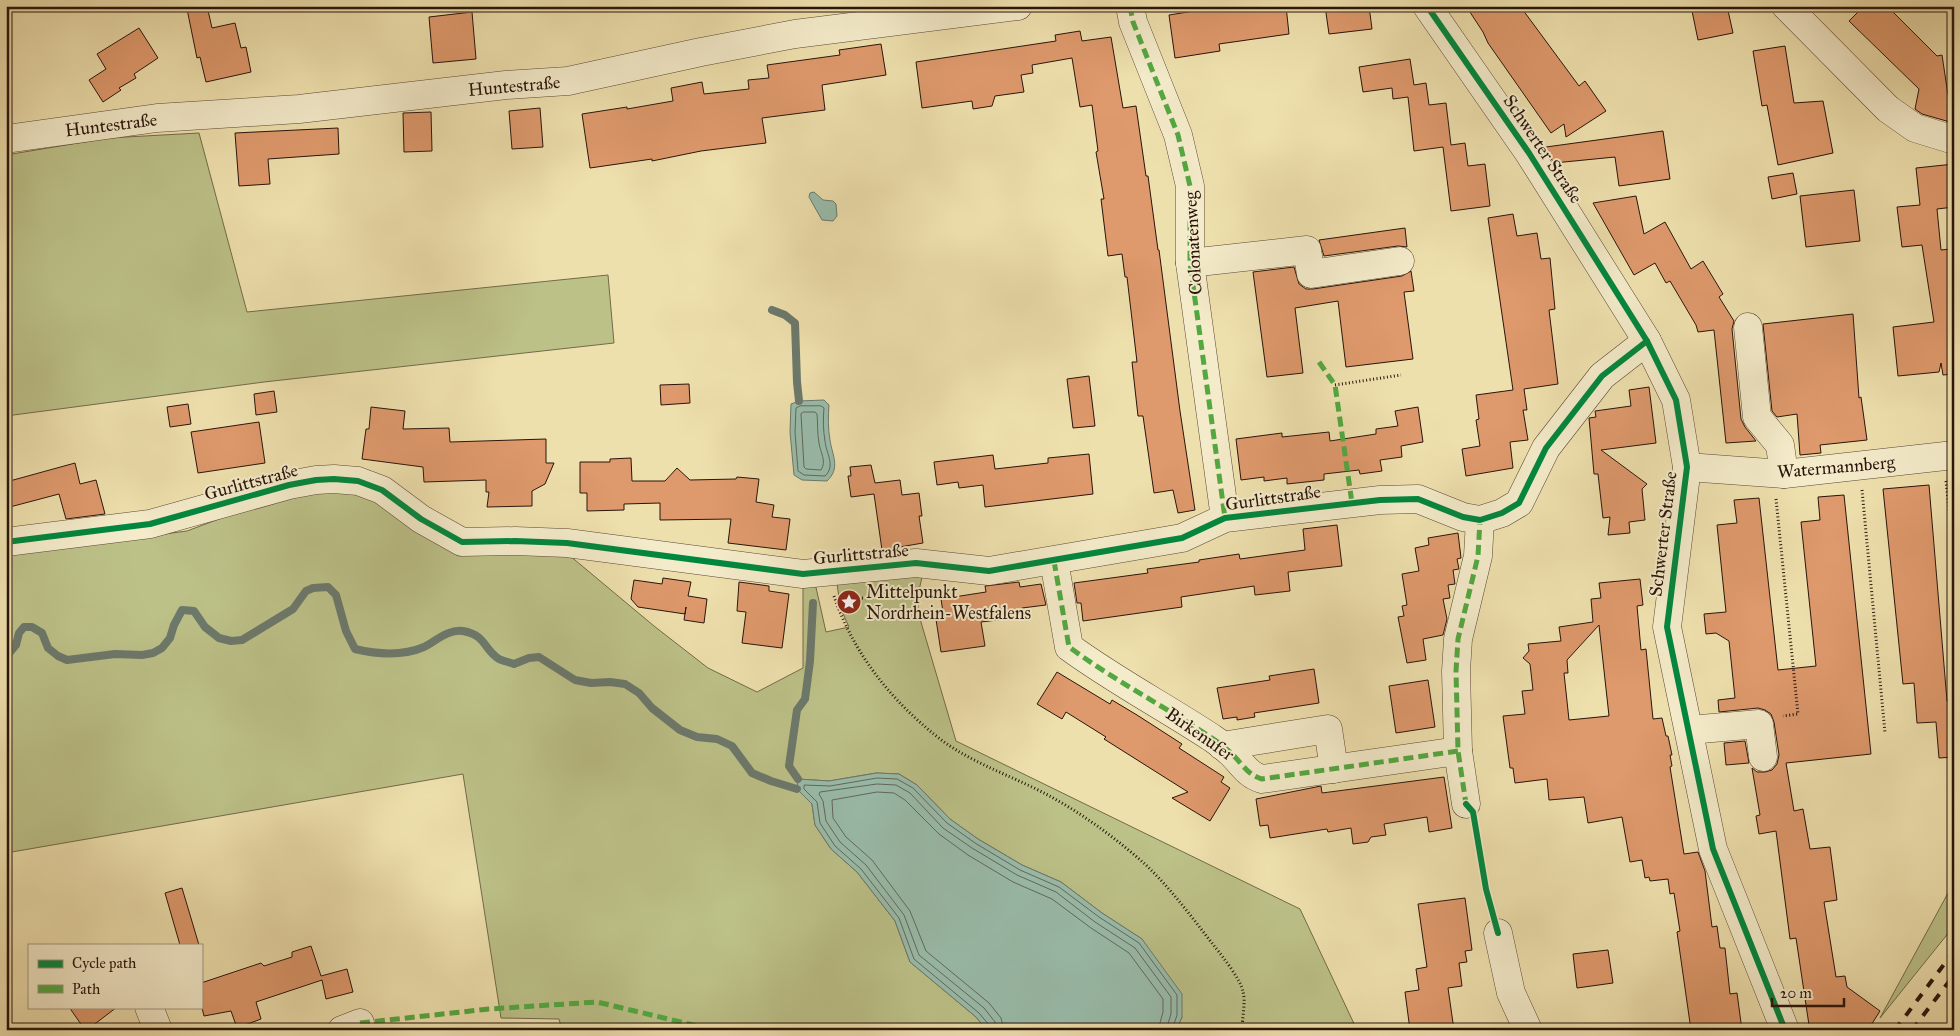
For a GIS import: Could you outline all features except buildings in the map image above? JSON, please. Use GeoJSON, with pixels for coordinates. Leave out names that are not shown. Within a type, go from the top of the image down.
{"type":"FeatureCollection","features":[{"type":"Feature","properties":{"kind":"street","name":"Huntestraße"},"geometry":{"type":"LineString","coordinates":[[6,139],[157,118],[299,108],[506,85],[568,81],[795,34],[1018,6]]}},
{"type":"Feature","properties":{"kind":"street","name":"Colonatenweg"},"geometry":{"type":"LineString","coordinates":[[1130,6],[1133,22],[1178,135],[1190,186],[1190,262],[1225,518]]}},
{"type":"Feature","properties":{"kind":"street","name":"Schwerter Straße"},"geometry":{"type":"LineString","coordinates":[[1427,6],[1529,153],[1647,341],[1676,400],[1687,467],[1667,627],[1713,848],[1785,1030]]}},
{"type":"Feature","properties":{"kind":"street"},"geometry":{"type":"LineString","coordinates":[[1786,6],[1888,108],[1914,128],[1954,140]]}},
{"type":"Feature","properties":{"kind":"street"},"geometry":{"type":"LineString","coordinates":[[1190,262],[1307,250],[1311,274],[1400,261]]}},
{"type":"Feature","properties":{"kind":"street"},"geometry":{"type":"LineString","coordinates":[[1748,327],[1758,417],[1780,445],[1779,474]]}},
{"type":"Feature","properties":{"kind":"street"},"geometry":{"type":"LineString","coordinates":[[1466,804],[1458,751],[1456,671],[1458,640],[1478,556],[1480,520],[1502,513],[1519,503],[1546,448],[1596,383],[1602,376],[1647,341]]}},
{"type":"Feature","properties":{"kind":"street","name":"Watermannberg"},"geometry":{"type":"LineString","coordinates":[[1687,467],[1779,474],[1948,455]]}},
{"type":"Feature","properties":{"kind":"street","name":"Gurlittstraße"},"geometry":{"type":"LineString","coordinates":[[6,542],[150,524],[289,485],[334,479],[358,481],[382,490],[421,519],[462,542],[515,541],[567,543],[803,574],[916,564],[989,571],[1182,538],[1225,518],[1380,500],[1418,499],[1463,517],[1480,520]]}},
{"type":"Feature","properties":{"kind":"street","name":"Birkenufer"},"geometry":{"type":"LineString","coordinates":[[1054,561],[1069,647],[1222,746],[1234,755],[1250,774],[1262,779],[1458,751]]}},
{"type":"Feature","properties":{"kind":"street"},"geometry":{"type":"LineString","coordinates":[[1689,730],[1759,724],[1763,757]]}},
{"type":"Feature","properties":{"kind":"street"},"geometry":{"type":"LineString","coordinates":[[1222,746],[1328,729],[1334,769]]}},
{"type":"Feature","properties":{"kind":"street"},"geometry":{"type":"LineString","coordinates":[[1498,932],[1511,993],[1528,1030]]}},
{"type":"Feature","properties":{"kind":"street"},"geometry":{"type":"LineString","coordinates":[[149,1008],[158,1030]]}},
{"type":"Feature","properties":{"kind":"path"},"geometry":{"type":"LineString","coordinates":[[1335,385],[1401,375]]}},
{"type":"Feature","properties":{"kind":"path"},"geometry":{"type":"LineString","coordinates":[[1948,455],[1954,555]]}},
{"type":"Feature","properties":{"kind":"path"},"geometry":{"type":"LineString","coordinates":[[1860,465],[1885,733]]}},
{"type":"Feature","properties":{"kind":"path"},"geometry":{"type":"LineString","coordinates":[[1779,474],[1798,714],[1789,715]]}},
{"type":"Feature","properties":{"kind":"path"},"geometry":{"type":"LineString","coordinates":[[826,573],[839,610],[858,648],[877,678],[916,719],[936,736],[980,764],[1042,792],[1063,804],[1105,832],[1148,867],[1191,915],[1228,965],[1244,992],[1242,1030]]}},
{"type":"Feature","properties":{"kind":"green space"},"geometry":{"type":"Polygon","coordinates":[[[199,133],[247,312],[608,275],[614,343],[264,382],[6,416],[6,155],[108,138],[199,133]]]}},
{"type":"Feature","properties":{"kind":"green space"},"geometry":{"type":"Polygon","coordinates":[[[358,489],[460,549],[563,550],[654,626],[708,668],[757,692],[803,668],[803,581],[815,583],[826,632],[849,627],[840,607],[837,583],[915,573],[922,577],[918,595],[918,612],[956,741],[1300,909],[1357,1030],[1176,1030],[1182,1017],[1142,939],[1102,913],[1061,882],[1022,865],[978,839],[950,819],[917,785],[899,774],[876,773],[829,781],[798,779],[812,804],[815,825],[831,849],[857,872],[895,921],[910,962],[976,1017],[987,1030],[562,1030],[559,1019],[501,1018],[463,774],[6,853],[6,555],[187,531],[291,492],[358,489]]]}},
{"type":"Feature","properties":{"kind":"green space"},"geometry":{"type":"Polygon","coordinates":[[[1954,882],[1954,926],[1880,1018],[1954,882]]]}},
{"type":"Feature","properties":{"kind":"water"},"geometry":{"type":"Polygon","coordinates":[[[814,192],[823,200],[833,201],[836,204],[837,216],[833,221],[822,220],[809,197],[810,193],[814,192]]]}},
{"type":"Feature","properties":{"kind":"water"},"geometry":{"type":"Polygon","coordinates":[[[824,400],[829,405],[828,418],[835,466],[834,471],[827,481],[802,480],[794,475],[790,432],[791,404],[799,401],[824,400]]]}},
{"type":"Feature","properties":{"kind":"water"},"geometry":{"type":"Polygon","coordinates":[[[877,773],[899,774],[917,785],[950,819],[978,839],[1022,865],[1061,882],[1102,913],[1142,939],[1182,994],[1182,1017],[1176,1030],[987,1030],[976,1017],[910,962],[895,921],[857,872],[831,849],[815,825],[812,804],[797,789],[798,779],[829,781],[877,773]]]}},
{"type":"Feature","properties":{"kind":"waterway"},"geometry":{"type":"LineString","coordinates":[[772,310],[785,315],[795,323],[799,401]]}},
{"type":"Feature","properties":{"kind":"waterway"},"geometry":{"type":"LineString","coordinates":[[6,657],[16,645],[19,633],[24,627],[32,627],[42,633],[48,648],[67,660],[115,654],[142,655],[153,653],[162,648],[170,638],[182,610],[194,611],[205,627],[219,638],[231,641],[242,640],[293,609],[306,591],[313,588],[328,587],[336,595],[346,631],[355,649],[381,653],[407,652],[424,647],[452,632],[463,631],[471,633],[481,639],[499,659],[514,664],[529,658],[539,657],[575,680],[591,683],[610,682],[625,684],[639,693],[652,708],[680,730],[697,737],[717,739],[732,746],[752,773],[797,789]]}},
{"type":"Feature","properties":{"kind":"waterway"},"geometry":{"type":"LineString","coordinates":[[798,779],[789,766],[797,710],[805,699],[810,661],[813,603]]}},
{"type":"Feature","properties":{"kind":"railway"},"geometry":{"type":"LineString","coordinates":[[1895,1030],[1954,951]]}},
{"type":"Feature","properties":{"kind":"railway"},"geometry":{"type":"LineString","coordinates":[[1912,1030],[1954,975]]}},
{"type":"Feature","properties":{"kind":"marked path"},"geometry":{"type":"LineString","coordinates":[[1130,6],[1133,22],[1178,135],[1190,186],[1190,263],[1225,518]]}},
{"type":"Feature","properties":{"kind":"marked path"},"geometry":{"type":"LineString","coordinates":[[1319,362],[1335,385],[1352,503]]}},
{"type":"Feature","properties":{"kind":"marked path"},"geometry":{"type":"LineString","coordinates":[[1468,806],[1466,804],[1458,751],[1456,671],[1458,639],[1478,556],[1480,520]]}},
{"type":"Feature","properties":{"kind":"marked path"},"geometry":{"type":"LineString","coordinates":[[6,556],[12,541]]}},
{"type":"Feature","properties":{"kind":"marked path"},"geometry":{"type":"LineString","coordinates":[[1054,561],[1069,647],[1215,740],[1249,772],[1257,777],[1262,779],[1458,751]]}},
{"type":"Feature","properties":{"kind":"marked path"},"geometry":{"type":"LineString","coordinates":[[360,1023],[489,1009],[597,1002],[714,1030]]}},
{"type":"Feature","properties":{"kind":"cycle path"},"geometry":{"type":"LineString","coordinates":[[1427,6],[1529,153],[1647,341],[1676,400],[1687,467],[1667,627],[1713,849],[1785,1030]]}},
{"type":"Feature","properties":{"kind":"cycle path"},"geometry":{"type":"LineString","coordinates":[[6,542],[150,524],[289,485],[334,479],[358,481],[382,490],[421,519],[462,542],[515,541],[567,543],[803,574],[916,563],[989,571],[1182,538],[1225,518],[1380,500],[1418,499],[1463,517],[1480,520],[1502,513],[1519,503],[1546,448],[1602,376],[1647,341]]}},
{"type":"Feature","properties":{"kind":"cycle path"},"geometry":{"type":"LineString","coordinates":[[1466,804],[1473,812],[1486,889],[1498,933]]}},
{"type":"Feature","properties":{"kind":"place","name":"Mittelpunkt Nordrhein-Westfalens"},"geometry":{"type":"Point","coordinates":[849,602]}}]}
